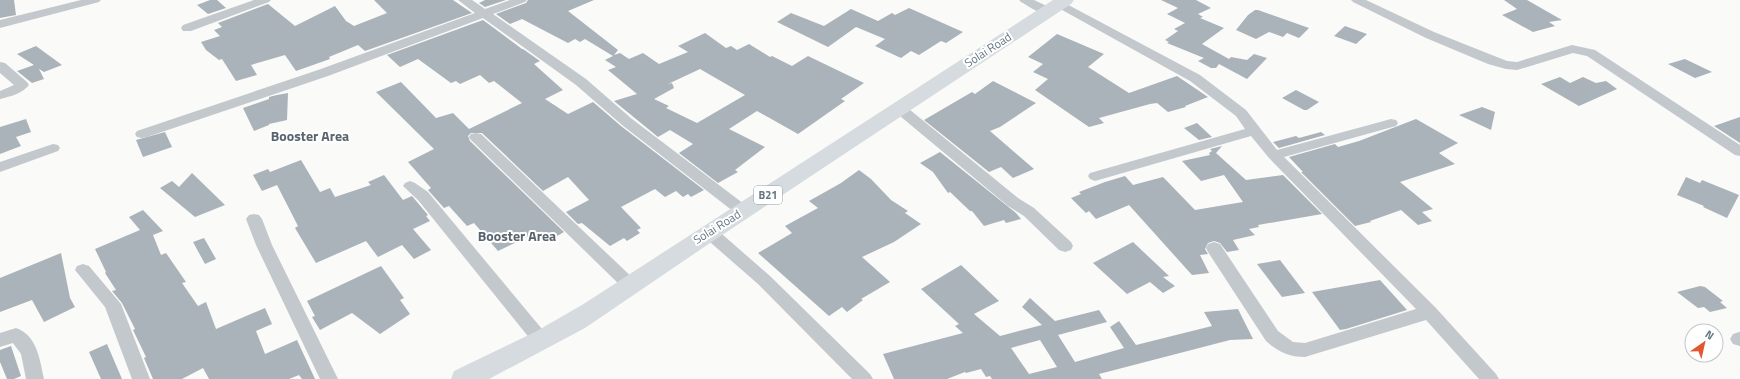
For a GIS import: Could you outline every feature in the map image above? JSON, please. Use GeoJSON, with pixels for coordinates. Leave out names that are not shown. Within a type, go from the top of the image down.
{"type":"FeatureCollection","features":[{"type":"Feature","properties":{"kind":"highway","name":"Solai Road"},"geometry":{"type":"LineString","coordinates":[[464,379],[590,313],[709,232],[1057,5]]}},
{"type":"Feature","properties":{"kind":"street"},"geometry":{"type":"LineString","coordinates":[[0,24],[95,0]]}},
{"type":"Feature","properties":{"kind":"street"},"geometry":{"type":"LineString","coordinates":[[187,28],[265,0]]}},
{"type":"Feature","properties":{"kind":"street"},"geometry":{"type":"LineString","coordinates":[[464,0],[581,82],[627,122],[743,211]]}},
{"type":"Feature","properties":{"kind":"street"},"geometry":{"type":"LineString","coordinates":[[142,134],[323,74],[520,0]]}},
{"type":"Feature","properties":{"kind":"street"},"geometry":{"type":"LineString","coordinates":[[1025,0],[1057,5],[1195,78],[1241,113],[1274,155],[1429,312],[1490,379]]}},
{"type":"Feature","properties":{"kind":"street"},"geometry":{"type":"LineString","coordinates":[[1357,0],[1430,35],[1492,61],[1506,65],[1517,66],[1572,49],[1591,53],[1740,152]]}},
{"type":"Feature","properties":{"kind":"street"},"geometry":{"type":"LineString","coordinates":[[0,66],[22,85],[16,90],[0,95]]}},
{"type":"Feature","properties":{"kind":"street"},"geometry":{"type":"LineString","coordinates":[[899,108],[1013,202],[1029,212],[1065,246]]}},
{"type":"Feature","properties":{"kind":"street"},"geometry":{"type":"LineString","coordinates":[[1274,155],[1391,123]]}},
{"type":"Feature","properties":{"kind":"street"},"geometry":{"type":"LineString","coordinates":[[1095,176],[1254,131]]}},
{"type":"Feature","properties":{"kind":"street"},"geometry":{"type":"LineString","coordinates":[[476,137],[630,285]]}},
{"type":"Feature","properties":{"kind":"street"},"geometry":{"type":"LineString","coordinates":[[0,167],[53,148]]}},
{"type":"Feature","properties":{"kind":"street"},"geometry":{"type":"LineString","coordinates":[[410,186],[423,196],[541,340]]}},
{"type":"Feature","properties":{"kind":"street"},"geometry":{"type":"LineString","coordinates":[[254,219],[264,245],[329,379]]}},
{"type":"Feature","properties":{"kind":"street"},"geometry":{"type":"LineString","coordinates":[[709,232],[764,280],[864,379]]}},
{"type":"Feature","properties":{"kind":"street"},"geometry":{"type":"LineString","coordinates":[[1214,248],[1272,336],[1282,346],[1294,350],[1305,350],[1429,312]]}},
{"type":"Feature","properties":{"kind":"street"},"geometry":{"type":"LineString","coordinates":[[83,270],[112,304],[141,379]]}},
{"type":"Feature","properties":{"kind":"street"},"geometry":{"type":"LineString","coordinates":[[0,340],[16,335],[25,342],[30,354],[35,379]]}},
{"type":"Feature","properties":{"kind":"building"},"geometry":{"type":"Polygon","coordinates":[[[0,0],[14,0],[16,15],[0,18],[0,0]]]}},
{"type":"Feature","properties":{"kind":"building"},"geometry":{"type":"Polygon","coordinates":[[[210,0],[217,0],[226,8],[208,14],[197,5],[210,0]]]}},
{"type":"Feature","properties":{"kind":"building"},"geometry":{"type":"Polygon","coordinates":[[[374,0],[453,0],[472,13],[365,51],[358,45],[329,57],[330,59],[296,71],[285,55],[251,65],[257,75],[236,81],[222,59],[219,60],[206,50],[201,42],[220,36],[214,30],[222,27],[218,23],[268,4],[295,26],[335,6],[346,21],[354,26],[387,13],[374,0]]]}},
{"type":"Feature","properties":{"kind":"building"},"geometry":{"type":"Polygon","coordinates":[[[485,0],[506,0],[485,7],[479,3],[485,0]]]}},
{"type":"Feature","properties":{"kind":"building"},"geometry":{"type":"Polygon","coordinates":[[[528,0],[594,0],[568,11],[618,50],[614,55],[620,53],[629,59],[643,53],[659,64],[688,52],[678,46],[705,33],[726,48],[731,46],[737,50],[749,44],[770,57],[772,56],[792,66],[808,56],[864,83],[841,99],[845,101],[798,134],[757,111],[729,129],[765,147],[735,170],[738,172],[718,183],[679,153],[693,144],[670,130],[658,137],[614,101],[637,94],[608,70],[616,67],[605,60],[613,56],[585,39],[580,42],[575,39],[568,43],[522,19],[510,24],[496,14],[526,3],[528,0]],[[700,69],[668,84],[672,83],[674,88],[654,99],[669,106],[666,108],[697,123],[745,95],[700,69]]]}},
{"type":"Feature","properties":{"kind":"building"},"geometry":{"type":"Polygon","coordinates":[[[1161,0],[1196,0],[1211,8],[1198,14],[1203,17],[1200,18],[1224,28],[1202,44],[1229,59],[1231,57],[1247,60],[1254,54],[1267,58],[1247,79],[1219,64],[1216,68],[1211,68],[1198,61],[1204,58],[1167,43],[1169,42],[1165,40],[1178,31],[1174,29],[1185,23],[1167,14],[1178,8],[1161,0]]]}},
{"type":"Feature","properties":{"kind":"building"},"geometry":{"type":"Polygon","coordinates":[[[1504,0],[1527,0],[1562,20],[1549,22],[1555,26],[1533,32],[1502,15],[1517,9],[1504,0]]]}},
{"type":"Feature","properties":{"kind":"building"},"geometry":{"type":"Polygon","coordinates":[[[909,8],[963,32],[946,43],[941,41],[919,55],[911,51],[901,58],[875,46],[885,39],[856,27],[828,47],[777,22],[791,13],[824,26],[851,9],[878,21],[892,13],[895,15],[909,8]]]}},
{"type":"Feature","properties":{"kind":"building"},"geometry":{"type":"Polygon","coordinates":[[[1255,10],[1309,28],[1299,38],[1287,33],[1283,37],[1269,32],[1256,39],[1236,30],[1248,15],[1255,10]]]}},
{"type":"Feature","properties":{"kind":"building"},"geometry":{"type":"Polygon","coordinates":[[[483,20],[540,61],[534,64],[563,90],[545,99],[568,114],[593,102],[621,126],[704,190],[691,197],[688,194],[683,197],[676,191],[665,197],[655,189],[621,207],[641,228],[637,230],[640,233],[627,241],[624,238],[610,246],[582,223],[578,224],[566,212],[589,200],[568,177],[543,191],[482,133],[471,133],[468,136],[470,141],[564,232],[545,243],[535,233],[498,251],[474,223],[467,226],[449,206],[444,208],[428,190],[431,188],[408,162],[434,149],[376,92],[401,82],[436,118],[453,113],[469,129],[522,103],[494,81],[489,83],[480,75],[460,84],[456,81],[451,83],[418,59],[400,67],[387,55],[483,20]]]}},
{"type":"Feature","properties":{"kind":"building"},"geometry":{"type":"Polygon","coordinates":[[[1345,26],[1367,34],[1356,44],[1334,36],[1345,26]]]}},
{"type":"Feature","properties":{"kind":"building"},"geometry":{"type":"Polygon","coordinates":[[[1057,34],[1104,54],[1088,67],[1129,93],[1177,76],[1208,97],[1185,106],[1186,107],[1168,112],[1157,103],[1150,104],[1099,118],[1104,123],[1089,127],[1035,90],[1048,79],[1033,72],[1043,64],[1028,57],[1057,34]]]}},
{"type":"Feature","properties":{"kind":"building"},"geometry":{"type":"Polygon","coordinates":[[[36,46],[62,65],[44,72],[39,69],[44,79],[32,83],[17,71],[34,65],[17,54],[36,46]]]}},
{"type":"Feature","properties":{"kind":"building"},"geometry":{"type":"Polygon","coordinates":[[[1685,59],[1712,72],[1695,78],[1668,64],[1685,59]]]}},
{"type":"Feature","properties":{"kind":"building"},"geometry":{"type":"Polygon","coordinates":[[[1560,77],[1570,83],[1583,77],[1596,83],[1606,81],[1617,89],[1579,106],[1541,84],[1560,77]]]}},
{"type":"Feature","properties":{"kind":"building"},"geometry":{"type":"Polygon","coordinates":[[[993,81],[1036,103],[1000,127],[990,131],[1034,169],[1013,178],[1001,167],[989,172],[924,120],[972,92],[975,94],[993,81]]]}},
{"type":"Feature","properties":{"kind":"building"},"geometry":{"type":"Polygon","coordinates":[[[1296,90],[1319,102],[1307,110],[1304,110],[1282,98],[1296,90]]]}},
{"type":"Feature","properties":{"kind":"building"},"geometry":{"type":"Polygon","coordinates":[[[288,93],[287,120],[269,124],[254,131],[243,108],[269,99],[269,97],[288,93]]]}},
{"type":"Feature","properties":{"kind":"building"},"geometry":{"type":"Polygon","coordinates":[[[1482,107],[1495,112],[1491,130],[1459,115],[1482,107]]]}},
{"type":"Feature","properties":{"kind":"building"},"geometry":{"type":"Polygon","coordinates":[[[1740,117],[1740,143],[1714,126],[1740,117]]]}},
{"type":"Feature","properties":{"kind":"building"},"geometry":{"type":"Polygon","coordinates":[[[26,119],[31,132],[16,137],[21,146],[0,154],[0,127],[26,119]]]}},
{"type":"Feature","properties":{"kind":"building"},"geometry":{"type":"Polygon","coordinates":[[[1416,119],[1458,143],[1439,153],[1455,164],[1400,182],[1433,209],[1422,212],[1432,221],[1418,225],[1401,210],[1370,221],[1371,222],[1355,226],[1301,172],[1303,172],[1289,157],[1335,144],[1338,147],[1359,141],[1416,119]]]}},
{"type":"Feature","properties":{"kind":"building"},"geometry":{"type":"Polygon","coordinates":[[[1197,123],[1212,137],[1199,140],[1184,128],[1197,123]]]}},
{"type":"Feature","properties":{"kind":"building"},"geometry":{"type":"Polygon","coordinates":[[[165,132],[172,147],[143,157],[136,140],[165,132]]]}},
{"type":"Feature","properties":{"kind":"building"},"geometry":{"type":"Polygon","coordinates":[[[1321,132],[1325,135],[1279,148],[1273,142],[1296,136],[1299,138],[1321,132]]]}},
{"type":"Feature","properties":{"kind":"building"},"geometry":{"type":"Polygon","coordinates":[[[1222,146],[1216,153],[1246,180],[1283,175],[1322,214],[1258,225],[1259,227],[1249,229],[1255,235],[1233,240],[1239,250],[1227,252],[1220,243],[1214,241],[1208,243],[1205,249],[1208,254],[1200,255],[1209,273],[1192,275],[1129,205],[1096,219],[1089,211],[1086,213],[1071,198],[1081,194],[1079,192],[1125,176],[1133,185],[1163,177],[1195,210],[1243,202],[1224,175],[1201,181],[1182,161],[1210,155],[1209,153],[1212,151],[1210,149],[1222,146]]]}},
{"type":"Feature","properties":{"kind":"building"},"geometry":{"type":"Polygon","coordinates":[[[940,152],[1016,213],[1021,219],[1006,223],[1004,220],[984,226],[972,211],[970,211],[950,192],[948,193],[933,172],[920,163],[940,152]]]}},
{"type":"Feature","properties":{"kind":"building"},"geometry":{"type":"Polygon","coordinates":[[[301,160],[320,192],[330,188],[335,197],[371,185],[368,182],[384,175],[403,200],[412,196],[428,215],[426,216],[430,221],[413,229],[431,250],[414,259],[402,245],[378,257],[366,241],[316,263],[295,228],[298,226],[277,185],[262,191],[253,175],[268,169],[270,172],[301,160]]]}},
{"type":"Feature","properties":{"kind":"building"},"geometry":{"type":"Polygon","coordinates":[[[859,170],[871,179],[891,200],[908,211],[905,213],[921,224],[894,242],[862,257],[890,282],[861,299],[863,300],[847,312],[842,307],[829,316],[758,253],[792,233],[785,226],[818,208],[809,201],[841,183],[859,170]]]}},
{"type":"Feature","properties":{"kind":"building"},"geometry":{"type":"Polygon","coordinates":[[[192,173],[225,205],[195,217],[160,188],[172,181],[179,187],[192,173]]]}},
{"type":"Feature","properties":{"kind":"building"},"geometry":{"type":"Polygon","coordinates":[[[1686,177],[1700,183],[1702,180],[1739,195],[1727,218],[1703,207],[1704,206],[1677,195],[1686,177]]]}},
{"type":"Feature","properties":{"kind":"building"},"geometry":{"type":"Polygon","coordinates":[[[143,210],[163,231],[153,235],[161,255],[166,253],[186,282],[182,283],[198,306],[206,302],[216,329],[265,308],[272,324],[256,331],[265,354],[297,340],[315,379],[302,379],[299,375],[289,379],[209,379],[203,368],[182,379],[153,379],[144,358],[146,357],[133,330],[135,329],[122,303],[112,291],[116,290],[105,273],[106,272],[95,249],[140,230],[129,217],[143,210]]]}},
{"type":"Feature","properties":{"kind":"building"},"geometry":{"type":"Polygon","coordinates":[[[204,238],[216,259],[205,264],[193,242],[204,238]]]}},
{"type":"Feature","properties":{"kind":"building"},"geometry":{"type":"Polygon","coordinates":[[[1133,242],[1169,276],[1163,277],[1175,286],[1163,293],[1150,282],[1127,294],[1093,263],[1133,242]]]}},
{"type":"Feature","properties":{"kind":"building"},"geometry":{"type":"Polygon","coordinates":[[[61,253],[70,298],[75,307],[44,322],[32,300],[0,312],[0,278],[61,253]]]}},
{"type":"Feature","properties":{"kind":"building"},"geometry":{"type":"Polygon","coordinates":[[[1280,260],[1305,293],[1282,297],[1257,264],[1280,260]]]}},
{"type":"Feature","properties":{"kind":"building"},"geometry":{"type":"Polygon","coordinates":[[[961,265],[999,301],[974,314],[1000,336],[1042,325],[1022,307],[1030,298],[1055,321],[1099,310],[1107,322],[1058,335],[1075,362],[1124,348],[1110,327],[1119,321],[1136,345],[1212,326],[1204,312],[1238,309],[1253,339],[1230,340],[1099,374],[1102,379],[992,379],[990,376],[986,377],[981,369],[965,372],[947,379],[894,379],[883,354],[963,333],[955,326],[959,324],[921,289],[961,265]],[[1040,340],[1011,348],[1029,374],[1057,367],[1040,340]]]}},
{"type":"Feature","properties":{"kind":"building"},"geometry":{"type":"Polygon","coordinates":[[[381,266],[404,298],[400,300],[410,314],[380,334],[352,313],[320,330],[312,317],[315,316],[307,301],[381,266]]]}},
{"type":"Feature","properties":{"kind":"building"},"geometry":{"type":"Polygon","coordinates":[[[1380,280],[1407,310],[1346,329],[1340,330],[1312,292],[1380,280]]]}},
{"type":"Feature","properties":{"kind":"building"},"geometry":{"type":"Polygon","coordinates":[[[1700,286],[1705,287],[1723,301],[1720,302],[1727,308],[1710,312],[1704,307],[1698,308],[1677,292],[1700,286]]]}},
{"type":"Feature","properties":{"kind":"building"},"geometry":{"type":"Polygon","coordinates":[[[107,344],[122,379],[101,379],[89,352],[107,344]]]}},
{"type":"Feature","properties":{"kind":"building"},"geometry":{"type":"Polygon","coordinates":[[[11,346],[21,376],[14,379],[7,379],[0,362],[0,350],[11,346]]]}},
{"type":"Feature","properties":{"kind":"district","name":"Booster Area"},"geometry":{"type":"Point","coordinates":[310,136]}},
{"type":"Feature","properties":{"kind":"district","name":"Booster Area"},"geometry":{"type":"Point","coordinates":[517,236]}}]}
